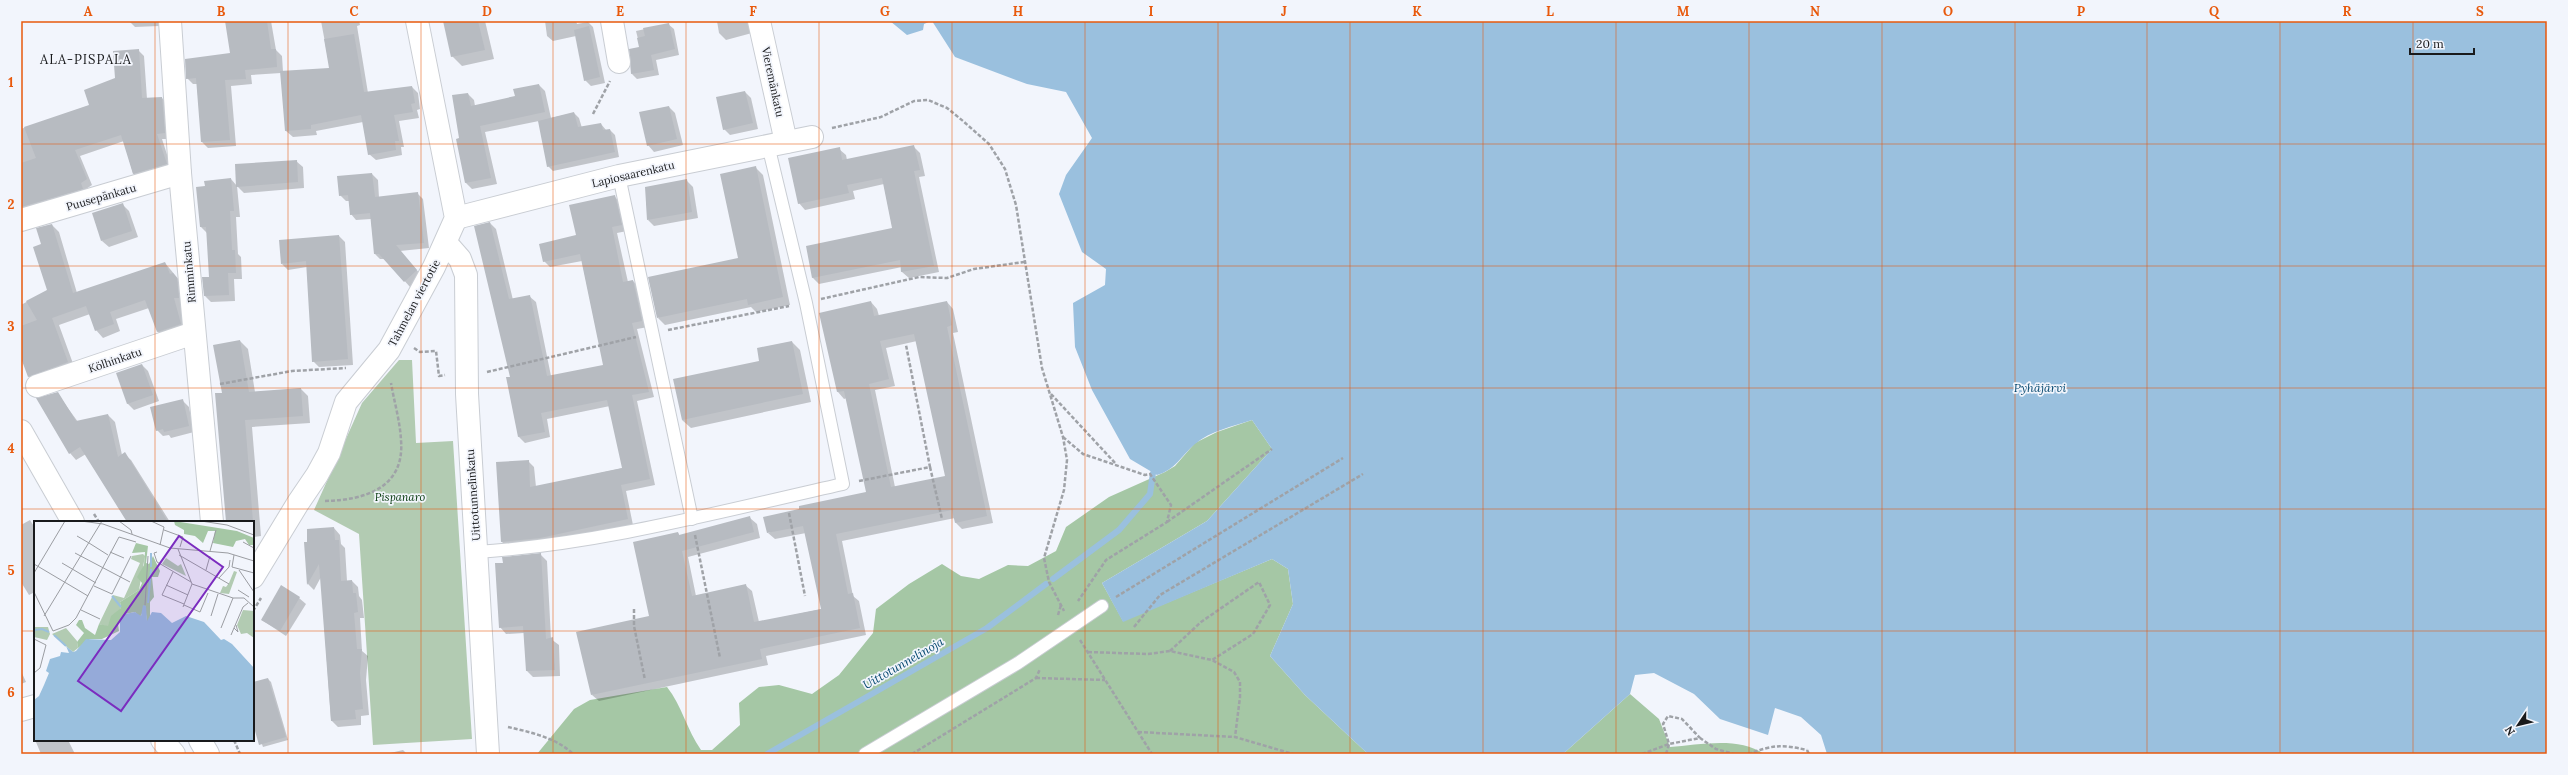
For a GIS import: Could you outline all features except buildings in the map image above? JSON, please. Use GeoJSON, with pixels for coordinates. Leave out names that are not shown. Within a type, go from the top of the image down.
{"type":"FeatureCollection","features":[{"type":"Feature","properties":{"kind":"street","name":"Rimminkatu"},"geometry":{"type":"LineString","coordinates":[[170,21],[180,173],[212,521]]}},
{"type":"Feature","properties":{"kind":"street"},"geometry":{"type":"LineString","coordinates":[[417,21],[456,218]]}},
{"type":"Feature","properties":{"kind":"street"},"geometry":{"type":"LineString","coordinates":[[612,21],[619,62]]}},
{"type":"Feature","properties":{"kind":"street","name":"Vieremänkatu"},"geometry":{"type":"LineString","coordinates":[[759,21],[777,144]]}},
{"type":"Feature","properties":{"kind":"street","name":"Lapiosaarenkatu"},"geometry":{"type":"LineString","coordinates":[[456,218],[619,176],[812,137]]}},
{"type":"Feature","properties":{"kind":"street","name":"Puusepänkatu"},"geometry":{"type":"LineString","coordinates":[[21,220],[180,173]]}},
{"type":"Feature","properties":{"kind":"street","name":"Tahmelan viertotie"},"geometry":{"type":"LineString","coordinates":[[259,584],[329,453],[346,402],[389,350],[446,243],[456,218]]}},
{"type":"Feature","properties":{"kind":"street","name":"Uittotunnelinkatu"},"geometry":{"type":"LineString","coordinates":[[446,243],[460,259],[466,275],[467,394],[488,754]]}},
{"type":"Feature","properties":{"kind":"street","name":"Kölhinkatu"},"geometry":{"type":"LineString","coordinates":[[37,386],[194,333]]}},
{"type":"Feature","properties":{"kind":"street"},"geometry":{"type":"LineString","coordinates":[[21,431],[72,521]]}},
{"type":"Feature","properties":{"kind":"street"},"geometry":{"type":"LineString","coordinates":[[21,710],[34,706]]}},
{"type":"Feature","properties":{"kind":"street"},"geometry":{"type":"LineString","coordinates":[[163,741],[174,754]]}},
{"type":"Feature","properties":{"kind":"street"},"geometry":{"type":"LineString","coordinates":[[201,741],[208,754]]}},
{"type":"Feature","properties":{"kind":"lane"},"geometry":{"type":"LineString","coordinates":[[477,552],[553,544],[692,519],[843,484],[806,303],[777,144]]}},
{"type":"Feature","properties":{"kind":"lane"},"geometry":{"type":"LineString","coordinates":[[619,176],[692,519]]}},
{"type":"Feature","properties":{"kind":"lane"},"geometry":{"type":"LineString","coordinates":[[865,754],[1073,627],[1102,606]]}},
{"type":"Feature","properties":{"kind":"path"},"geometry":{"type":"LineString","coordinates":[[593,114],[619,62]]}},
{"type":"Feature","properties":{"kind":"path"},"geometry":{"type":"LineString","coordinates":[[812,137],[825,130],[881,117],[914,101],[928,100],[947,108],[989,144],[1005,169],[1016,206],[1042,368],[1063,437],[1067,460],[1064,490],[1044,558],[1049,582],[1087,652],[1152,754]]}},
{"type":"Feature","properties":{"kind":"path"},"geometry":{"type":"LineString","coordinates":[[482,373],[652,333],[806,303],[919,277],[947,278],[974,269],[1024,262]]}},
{"type":"Feature","properties":{"kind":"path"},"geometry":{"type":"LineString","coordinates":[[906,345],[930,467],[942,519]]}},
{"type":"Feature","properties":{"kind":"path"},"geometry":{"type":"LineString","coordinates":[[420,352],[436,351],[439,376],[447,375]]}},
{"type":"Feature","properties":{"kind":"path"},"geometry":{"type":"LineString","coordinates":[[245,381],[292,371]]}},
{"type":"Feature","properties":{"kind":"path"},"geometry":{"type":"LineString","coordinates":[[321,501],[353,499],[364,496],[380,488],[392,479],[400,462],[401,440],[390,376]]}},
{"type":"Feature","properties":{"kind":"path"},"geometry":{"type":"LineString","coordinates":[[1049,392],[1116,464]]}},
{"type":"Feature","properties":{"kind":"path"},"geometry":{"type":"LineString","coordinates":[[1063,437],[1084,454],[1145,475],[1150,474],[1171,505],[1167,522]]}},
{"type":"Feature","properties":{"kind":"path"},"geometry":{"type":"LineString","coordinates":[[1073,627],[1078,599],[1106,560],[1167,522],[1272,449]]}},
{"type":"Feature","properties":{"kind":"path"},"geometry":{"type":"LineString","coordinates":[[1102,606],[1343,458]]}},
{"type":"Feature","properties":{"kind":"path"},"geometry":{"type":"LineString","coordinates":[[843,484],[930,467]]}},
{"type":"Feature","properties":{"kind":"path"},"geometry":{"type":"LineString","coordinates":[[1134,627],[1160,595],[1363,474]]}},
{"type":"Feature","properties":{"kind":"path"},"geometry":{"type":"LineString","coordinates":[[786,497],[805,596]]}},
{"type":"Feature","properties":{"kind":"path"},"geometry":{"type":"LineString","coordinates":[[692,519],[720,658]]}},
{"type":"Feature","properties":{"kind":"path"},"geometry":{"type":"LineString","coordinates":[[1170,651],[1201,622],[1259,582],[1270,605],[1253,634],[1212,660]]}},
{"type":"Feature","properties":{"kind":"path"},"geometry":{"type":"LineString","coordinates":[[254,606],[259,584]]}},
{"type":"Feature","properties":{"kind":"path"},"geometry":{"type":"LineString","coordinates":[[634,609],[634,626],[645,680]]}},
{"type":"Feature","properties":{"kind":"path"},"geometry":{"type":"LineString","coordinates":[[1087,652],[1148,654],[1170,651],[1212,660],[1234,672],[1240,682],[1235,736]]}},
{"type":"Feature","properties":{"kind":"path"},"geometry":{"type":"LineString","coordinates":[[1036,678],[1105,680]]}},
{"type":"Feature","properties":{"kind":"path"},"geometry":{"type":"LineString","coordinates":[[1668,754],[1669,744],[1663,724],[1668,716],[1682,719],[1700,738],[1716,749],[1734,754]]}},
{"type":"Feature","properties":{"kind":"path"},"geometry":{"type":"LineString","coordinates":[[502,725],[533,733],[566,747],[573,754]]}},
{"type":"Feature","properties":{"kind":"path"},"geometry":{"type":"LineString","coordinates":[[1138,732],[1235,736],[1293,754]]}},
{"type":"Feature","properties":{"kind":"path"},"geometry":{"type":"LineString","coordinates":[[1642,754],[1669,744],[1700,738]]}},
{"type":"Feature","properties":{"kind":"path"},"geometry":{"type":"LineString","coordinates":[[234,741],[240,754]]}},
{"type":"Feature","properties":{"kind":"path"},"geometry":{"type":"LineString","coordinates":[[1748,754],[1764,747],[1783,745],[1807,750]]}},
{"type":"Feature","properties":{"kind":"path"},"geometry":{"type":"LineString","coordinates":[[1806,754],[1807,750]]}},
{"type":"Feature","properties":{"kind":"path"},"geometry":{"type":"LineString","coordinates":[[1807,750],[1809,754]]}},
{"type":"Feature","properties":{"kind":"green space","name":"Pispanaro"},"geometry":{"type":"Polygon","coordinates":[[[399,360],[412,360],[416,443],[453,441],[472,739],[373,745],[359,534],[314,510],[362,403],[399,360]]]}},
{"type":"Feature","properties":{"kind":"green space"},"geometry":{"type":"Polygon","coordinates":[[[1252,420],[1272,449],[1207,521],[1102,583],[1123,621],[1272,559],[1288,569],[1293,604],[1270,656],[1305,695],[1368,754],[537,754],[574,709],[590,700],[667,687],[677,702],[701,750],[712,750],[740,725],[739,703],[759,687],[779,685],[812,694],[839,675],[873,633],[876,609],[909,584],[942,564],[961,576],[979,579],[1008,565],[1028,566],[1056,551],[1066,527],[1109,497],[1175,466],[1195,443],[1217,432],[1252,420]]]}},
{"type":"Feature","properties":{"kind":"green space"},"geometry":{"type":"Polygon","coordinates":[[[1630,694],[1659,719],[1670,747],[1730,743],[1754,748],[1764,754],[1563,754],[1630,694]]]}},
{"type":"Feature","properties":{"kind":"water"},"geometry":{"type":"Polygon","coordinates":[[[890,21],[931,21],[924,24],[923,30],[907,35],[890,21]]]}},
{"type":"Feature","properties":{"kind":"water","name":"Pyhäjärvi"},"geometry":{"type":"Polygon","coordinates":[[[932,21],[2547,21],[2547,754],[1827,754],[1821,735],[1801,717],[1775,708],[1768,735],[1720,719],[1694,694],[1654,673],[1635,675],[1630,694],[1563,754],[1368,754],[1305,695],[1270,656],[1293,604],[1288,569],[1272,559],[1123,622],[1102,583],[1207,521],[1272,449],[1252,420],[1222,429],[1201,439],[1169,470],[1157,475],[1130,459],[1092,390],[1075,347],[1073,303],[1105,285],[1106,269],[1082,252],[1059,194],[1066,175],[1092,138],[1066,92],[1027,84],[955,57],[932,21]]]}},
{"type":"Feature","properties":{"kind":"waterway","name":"Uittotunnelinoja"},"geometry":{"type":"LineString","coordinates":[[1053,579],[1119,530],[1150,494],[1153,473]]}},
{"type":"Feature","properties":{"kind":"waterway","name":"Uittotunnelinoja"},"geometry":{"type":"LineString","coordinates":[[767,754],[987,628],[1046,584]]}},
{"type":"Feature","properties":{"kind":"district","name":"ALA-PISPALA"},"geometry":{"type":"Point","coordinates":[86,59]}}]}
